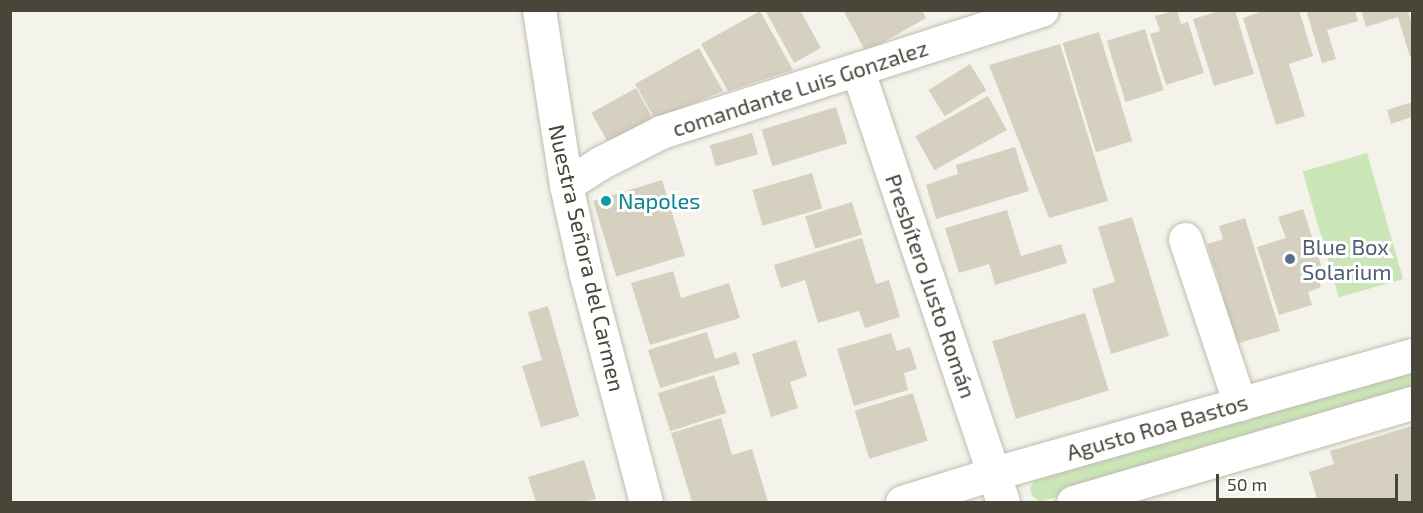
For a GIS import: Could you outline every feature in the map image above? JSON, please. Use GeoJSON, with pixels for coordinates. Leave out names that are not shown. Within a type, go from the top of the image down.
{"type":"FeatureCollection","features":[{"type":"Feature","properties":{"kind":"street","name":"Nuestra Señora del Carmen"},"geometry":{"type":"LineString","coordinates":[[539,10],[566,185],[586,275],[646,502]]}},
{"type":"Feature","properties":{"kind":"street","name":"comandante Luis Gonzalez"},"geometry":{"type":"LineString","coordinates":[[566,185],[646,138],[858,71],[975,20],[1042,10]]}},
{"type":"Feature","properties":{"kind":"street","name":"Presbítero Justo Román"},"geometry":{"type":"LineString","coordinates":[[858,71],[999,488]]}},
{"type":"Feature","properties":{"kind":"street"},"geometry":{"type":"LineString","coordinates":[[1185,239],[1240,404]]}},
{"type":"Feature","properties":{"kind":"street","name":"Agusto Roa Bastos"},"geometry":{"type":"LineString","coordinates":[[902,502],[999,488],[1240,404],[1413,355]]}},
{"type":"Feature","properties":{"kind":"street"},"geometry":{"type":"LineString","coordinates":[[1073,502],[1413,403]]}},
{"type":"Feature","properties":{"kind":"green space"},"geometry":{"type":"Polygon","coordinates":[[[1367,153],[1403,279],[1339,297],[1303,171],[1367,153]]]}},
{"type":"Feature","properties":{"kind":"green space"},"geometry":{"type":"Polygon","coordinates":[[[1412,367],[1412,390],[1040,502],[1032,496],[1030,488],[1035,480],[1412,367]]]}},
{"type":"Feature","properties":{"kind":"building"},"geometry":{"type":"Polygon","coordinates":[[[765,10],[800,10],[821,48],[794,63],[765,10]]]}},
{"type":"Feature","properties":{"kind":"building"},"geometry":{"type":"Polygon","coordinates":[[[843,10],[922,10],[926,18],[866,52],[843,10]]]}},
{"type":"Feature","properties":{"kind":"building"},"geometry":{"type":"Polygon","coordinates":[[[1177,10],[1181,24],[1188,22],[1204,73],[1166,85],[1150,34],[1160,31],[1155,16],[1177,10]]]}},
{"type":"Feature","properties":{"kind":"building"},"geometry":{"type":"Polygon","coordinates":[[[1223,10],[1235,10],[1254,74],[1214,86],[1193,19],[1223,10]]]}},
{"type":"Feature","properties":{"kind":"building"},"geometry":{"type":"Polygon","coordinates":[[[1266,10],[1299,10],[1313,56],[1289,64],[1305,116],[1276,125],[1243,18],[1266,10]]]}},
{"type":"Feature","properties":{"kind":"building"},"geometry":{"type":"Polygon","coordinates":[[[1306,10],[1355,10],[1358,21],[1327,30],[1336,59],[1322,63],[1306,10]]]}},
{"type":"Feature","properties":{"kind":"building"},"geometry":{"type":"Polygon","coordinates":[[[1361,10],[1408,10],[1412,26],[1412,56],[1410,57],[1398,17],[1366,27],[1361,10]]]}},
{"type":"Feature","properties":{"kind":"building"},"geometry":{"type":"Polygon","coordinates":[[[760,11],[793,70],[728,91],[701,44],[760,11]]]}},
{"type":"Feature","properties":{"kind":"building"},"geometry":{"type":"Polygon","coordinates":[[[1145,29],[1164,90],[1125,102],[1107,41],[1145,29]]]}},
{"type":"Feature","properties":{"kind":"building"},"geometry":{"type":"Polygon","coordinates":[[[1099,32],[1132,141],[1096,152],[1063,43],[1099,32]]]}},
{"type":"Feature","properties":{"kind":"building"},"geometry":{"type":"Polygon","coordinates":[[[1060,44],[1108,201],[1049,218],[989,65],[1060,44]]]}},
{"type":"Feature","properties":{"kind":"building"},"geometry":{"type":"Polygon","coordinates":[[[699,48],[723,91],[655,119],[635,84],[699,48]]]}},
{"type":"Feature","properties":{"kind":"building"},"geometry":{"type":"Polygon","coordinates":[[[970,64],[986,90],[945,116],[928,90],[970,64]]]}},
{"type":"Feature","properties":{"kind":"building"},"geometry":{"type":"Polygon","coordinates":[[[636,88],[653,119],[608,143],[591,113],[636,88]]]}},
{"type":"Feature","properties":{"kind":"building"},"geometry":{"type":"Polygon","coordinates":[[[988,96],[1007,130],[934,170],[915,136],[988,96]]]}},
{"type":"Feature","properties":{"kind":"building"},"geometry":{"type":"Polygon","coordinates":[[[1412,102],[1412,117],[1391,124],[1387,110],[1412,102]]]}},
{"type":"Feature","properties":{"kind":"building"},"geometry":{"type":"Polygon","coordinates":[[[836,107],[847,143],[773,166],[761,130],[836,107]]]}},
{"type":"Feature","properties":{"kind":"building"},"geometry":{"type":"Polygon","coordinates":[[[752,133],[758,154],[716,166],[710,145],[752,133]]]}},
{"type":"Feature","properties":{"kind":"building"},"geometry":{"type":"Polygon","coordinates":[[[1015,147],[1029,191],[936,219],[926,185],[958,174],[956,165],[1015,147]]]}},
{"type":"Feature","properties":{"kind":"building"},"geometry":{"type":"Polygon","coordinates":[[[812,173],[822,209],[763,226],[752,190],[812,173]]]}},
{"type":"Feature","properties":{"kind":"building"},"geometry":{"type":"Polygon","coordinates":[[[662,180],[685,256],[616,277],[593,201],[662,180]]]}},
{"type":"Feature","properties":{"kind":"building"},"geometry":{"type":"Polygon","coordinates":[[[852,202],[862,235],[815,249],[805,216],[852,202]]]}},
{"type":"Feature","properties":{"kind":"building","name":"Blue Box Solarium"},"geometry":{"type":"Polygon","coordinates":[[[1303,209],[1323,271],[1316,272],[1321,287],[1308,292],[1312,305],[1279,315],[1257,247],[1286,238],[1278,217],[1303,209]]]}},
{"type":"Feature","properties":{"kind":"building"},"geometry":{"type":"Polygon","coordinates":[[[1007,210],[1021,256],[1061,244],[1067,263],[995,285],[989,264],[959,273],[945,228],[1007,210]]]}},
{"type":"Feature","properties":{"kind":"building"},"geometry":{"type":"Polygon","coordinates":[[[1132,217],[1169,336],[1111,354],[1092,289],[1115,282],[1098,227],[1132,217]]]}},
{"type":"Feature","properties":{"kind":"building"},"geometry":{"type":"Polygon","coordinates":[[[1245,218],[1280,331],[1229,346],[1215,301],[1224,298],[1207,244],[1223,239],[1219,226],[1245,218]]]}},
{"type":"Feature","properties":{"kind":"building"},"geometry":{"type":"Polygon","coordinates":[[[862,238],[876,284],[889,280],[900,317],[865,328],[859,311],[818,323],[805,280],[781,288],[774,265],[862,238]]]}},
{"type":"Feature","properties":{"kind":"building"},"geometry":{"type":"Polygon","coordinates":[[[673,271],[681,298],[729,283],[740,318],[650,345],[631,283],[673,271]]]}},
{"type":"Feature","properties":{"kind":"building"},"geometry":{"type":"Polygon","coordinates":[[[548,306],[579,416],[541,427],[522,366],[542,360],[528,312],[548,306]]]}},
{"type":"Feature","properties":{"kind":"building"},"geometry":{"type":"Polygon","coordinates":[[[1085,313],[1109,390],[1016,419],[992,341],[1085,313]]]}},
{"type":"Feature","properties":{"kind":"building"},"geometry":{"type":"Polygon","coordinates":[[[707,332],[715,359],[736,352],[740,364],[660,388],[648,350],[707,332]]]}},
{"type":"Feature","properties":{"kind":"building"},"geometry":{"type":"Polygon","coordinates":[[[891,333],[897,351],[910,347],[917,369],[904,373],[908,390],[854,406],[837,349],[891,333]]]}},
{"type":"Feature","properties":{"kind":"building"},"geometry":{"type":"Polygon","coordinates":[[[796,340],[807,376],[790,382],[798,408],[771,417],[752,354],[796,340]]]}},
{"type":"Feature","properties":{"kind":"building"},"geometry":{"type":"Polygon","coordinates":[[[714,375],[726,413],[670,431],[658,393],[714,375]]]}},
{"type":"Feature","properties":{"kind":"building"},"geometry":{"type":"Polygon","coordinates":[[[913,393],[928,441],[869,459],[855,411],[913,393]]]}},
{"type":"Feature","properties":{"kind":"building"},"geometry":{"type":"Polygon","coordinates":[[[721,418],[732,455],[752,449],[768,502],[692,502],[671,433],[721,418]]]}},
{"type":"Feature","properties":{"kind":"building"},"geometry":{"type":"Polygon","coordinates":[[[1412,426],[1412,502],[1318,502],[1309,472],[1334,464],[1330,451],[1412,426]]]}},
{"type":"Feature","properties":{"kind":"building"},"geometry":{"type":"Polygon","coordinates":[[[584,460],[596,499],[584,502],[536,502],[528,477],[584,460]]]}},
{"type":"Feature","properties":{"kind":"place","name":"Napoles"},"geometry":{"type":"Point","coordinates":[606,201]}},
{"type":"Feature","properties":{"kind":"place","name":"Blue Box Solarium"},"geometry":{"type":"Point","coordinates":[1290,259]}}]}
